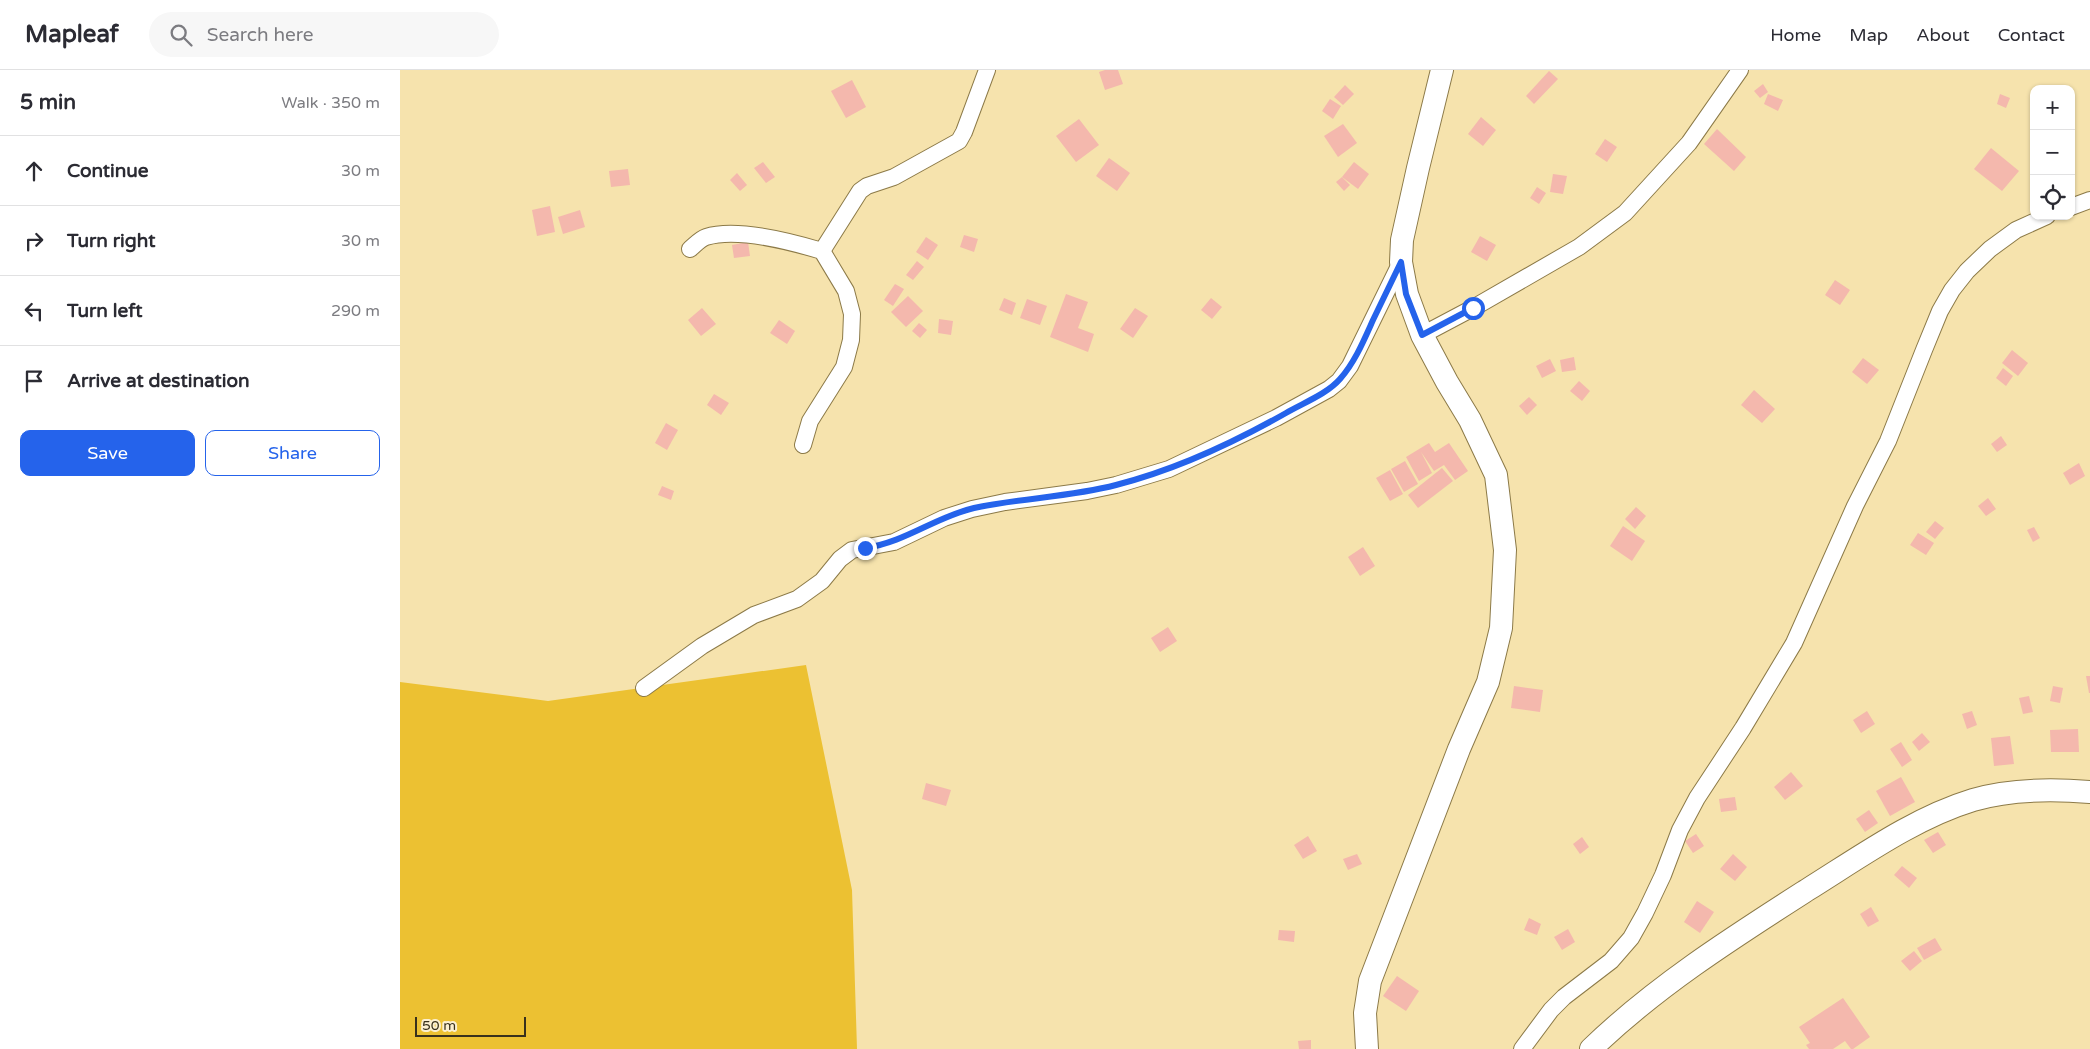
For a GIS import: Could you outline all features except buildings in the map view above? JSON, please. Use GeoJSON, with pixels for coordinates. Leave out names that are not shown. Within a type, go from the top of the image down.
{"type":"FeatureCollection","features":[{"type":"Feature","properties":{"kind":"main road"},"geometry":{"type":"LineString","coordinates":[[1367,1049],[1365,1013],[1370,981],[1488,682],[1501,628],[1505,550],[1496,475],[1470,420],[1422,335],[1406,294],[1401,262],[1402,240],[1442,70]]}},
{"type":"Feature","properties":{"kind":"main road"},"geometry":{"type":"LineString","coordinates":[[1591,1049],[1625,1018],[1683,973],[1844,866],[1919,823],[1974,800],[2020,792],[2090,792]]}},
{"type":"Feature","properties":{"kind":"street"},"geometry":{"type":"LineString","coordinates":[[822,251],[860,190],[894,177],[959,141],[987,70]]}},
{"type":"Feature","properties":{"kind":"street"},"geometry":{"type":"LineString","coordinates":[[1422,335],[1579,247],[1625,214],[1689,143],[1740,70]]}},
{"type":"Feature","properties":{"kind":"street"},"geometry":{"type":"LineString","coordinates":[[2075,206],[2090,200]]}},
{"type":"Feature","properties":{"kind":"street"},"geometry":{"type":"LineString","coordinates":[[1522,1049],[1564,996],[1611,961],[1631,938],[1648,906],[1680,830],[1697,798],[1743,728],[1794,643],[1855,506],[1873,474],[1888,441],[1930,334],[1952,290],[1990,249],[2016,230],[2038,220]]}},
{"type":"Feature","properties":{"kind":"street"},"geometry":{"type":"LineString","coordinates":[[690,249],[705,238],[723,235],[755,235],[822,251],[846,291],[852,314],[852,340],[844,367],[810,421],[803,445]]}},
{"type":"Feature","properties":{"kind":"street"},"geometry":{"type":"LineString","coordinates":[[644,688],[702,646],[754,615],[797,599],[822,581],[840,558],[852,550],[894,542],[944,518],[972,509],[1005,502],[1087,491],[1116,485],[1169,469],[1276,418],[1329,389],[1339,381],[1350,366],[1401,262]]}},
{"type":"Feature","properties":{"kind":"shaded area"},"geometry":{"type":"Polygon","coordinates":[[[806,665],[852,890],[857,1049],[400,1049],[400,682],[548,701],[806,665]]]}},
{"type":"Feature","properties":{"kind":"route"},"geometry":{"type":"LineString","coordinates":[[865,548],[894,542],[944,518],[972,509],[1005,502],[1087,491],[1116,485],[1169,469],[1276,418],[1329,389],[1339,381],[1359,351],[1401,262],[1406,294],[1422,335],[1473,308]]}}]}
